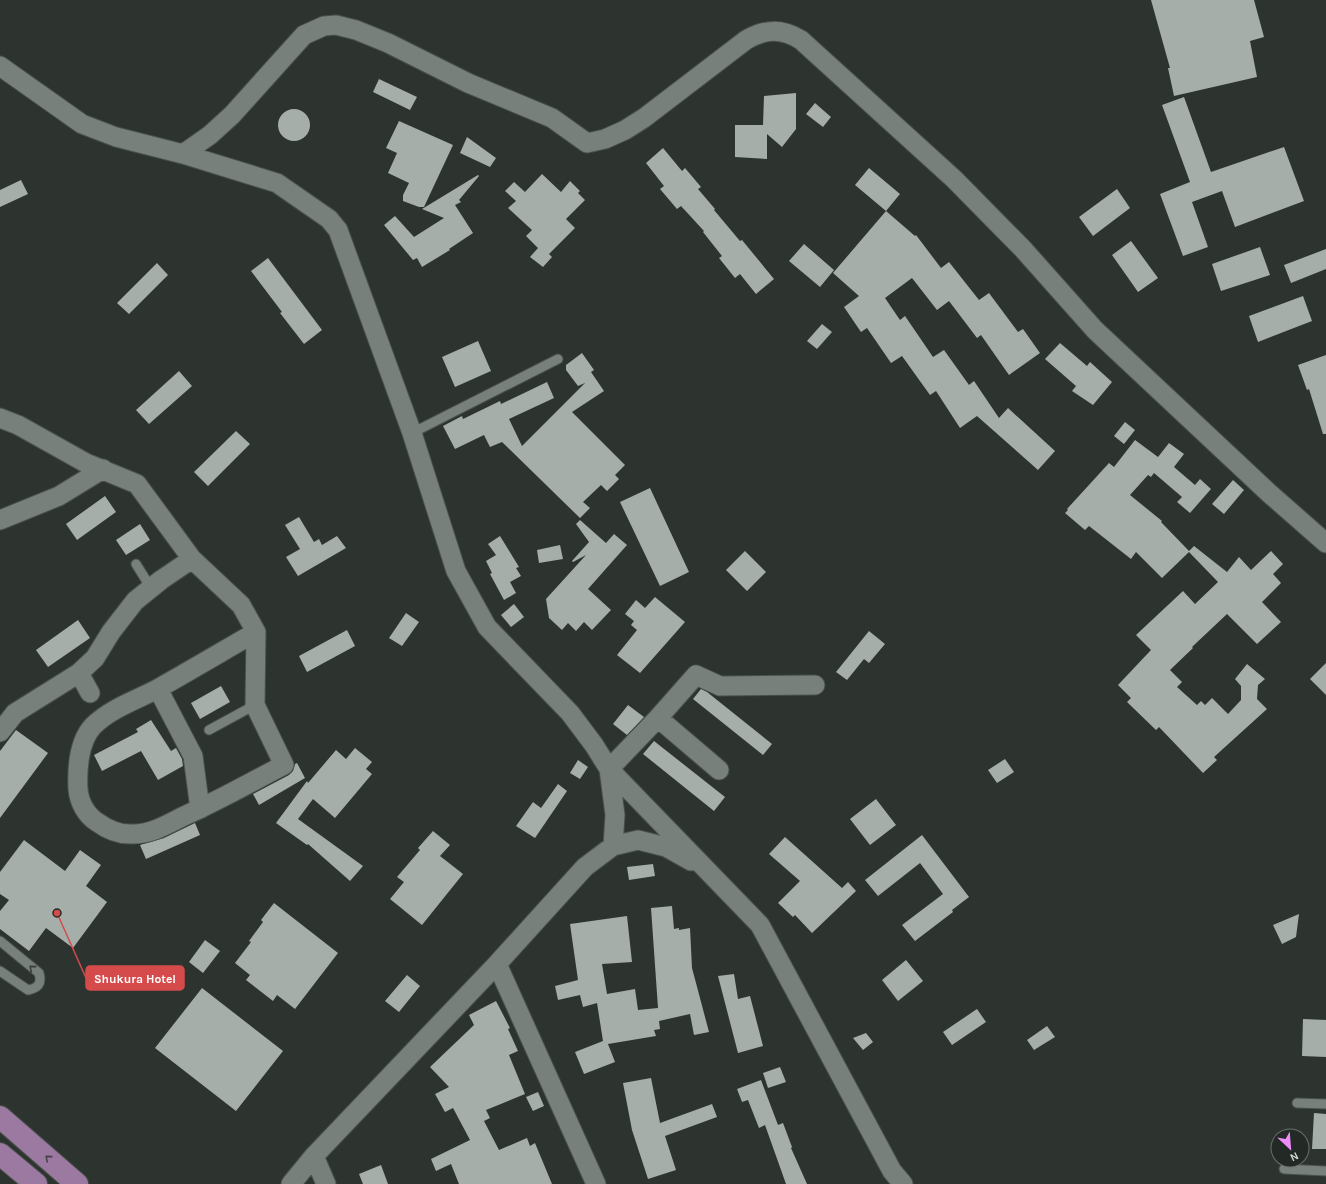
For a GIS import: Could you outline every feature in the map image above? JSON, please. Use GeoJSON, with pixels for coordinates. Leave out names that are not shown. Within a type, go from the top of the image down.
{"type":"FeatureCollection","features":[{"type":"Feature","properties":{"kind":"highway"},"geometry":{"type":"LineString","coordinates":[[0,1117],[77,1184]]}},
{"type":"Feature","properties":{"kind":"highway"},"geometry":{"type":"LineString","coordinates":[[0,1154],[36,1184]]}},
{"type":"Feature","properties":{"kind":"street"},"geometry":{"type":"LineString","coordinates":[[183,154],[210,135],[232,115],[304,35],[324,26],[336,25],[356,30],[388,43],[468,83],[552,118],[587,143],[605,139],[644,118],[754,35],[774,31],[793,35],[801,40],[954,179],[1023,249],[1095,330],[1270,494],[1326,543]]}},
{"type":"Feature","properties":{"kind":"street"},"geometry":{"type":"LineString","coordinates":[[0,66],[82,124],[116,137],[183,154],[277,183],[329,219],[338,230],[412,433],[456,571],[487,627],[570,712],[594,744],[609,769],[760,925],[892,1172],[903,1184]]}},
{"type":"Feature","properties":{"kind":"street"},"geometry":{"type":"LineString","coordinates":[[0,418],[18,425],[86,463],[137,484],[192,559],[241,605],[256,632],[255,705],[284,765],[200,809],[152,831],[134,834],[113,832],[94,820],[83,807],[80,800],[78,784],[83,746],[88,732],[99,720],[158,689],[256,632]]}},
{"type":"Feature","properties":{"kind":"street"},"geometry":{"type":"LineString","coordinates":[[0,520],[59,496],[103,469]]}},
{"type":"Feature","properties":{"kind":"street"},"geometry":{"type":"LineString","coordinates":[[0,732],[15,713],[79,673],[95,658],[111,632],[135,600],[192,559]]}},
{"type":"Feature","properties":{"kind":"street"},"geometry":{"type":"LineString","coordinates":[[79,673],[90,693]]}},
{"type":"Feature","properties":{"kind":"street"},"geometry":{"type":"LineString","coordinates":[[609,769],[658,718],[696,675],[720,686],[815,685]]}},
{"type":"Feature","properties":{"kind":"street"},"geometry":{"type":"LineString","coordinates":[[158,689],[193,756],[200,809]]}},
{"type":"Feature","properties":{"kind":"street"},"geometry":{"type":"LineString","coordinates":[[658,718],[719,770]]}},
{"type":"Feature","properties":{"kind":"street"},"geometry":{"type":"LineString","coordinates":[[609,769],[615,815],[613,846]]}},
{"type":"Feature","properties":{"kind":"street"},"geometry":{"type":"LineString","coordinates":[[290,1184],[314,1156],[497,964],[585,867],[613,846],[638,840],[666,847],[708,871]]}},
{"type":"Feature","properties":{"kind":"street"},"geometry":{"type":"LineString","coordinates":[[497,964],[596,1184]]}},
{"type":"Feature","properties":{"kind":"street"},"geometry":{"type":"LineString","coordinates":[[314,1156],[326,1184]]}},
{"type":"Feature","properties":{"kind":"lane"},"geometry":{"type":"LineString","coordinates":[[412,433],[558,359]]}},
{"type":"Feature","properties":{"kind":"lane"},"geometry":{"type":"LineString","coordinates":[[136,564],[151,588]]}},
{"type":"Feature","properties":{"kind":"lane"},"geometry":{"type":"LineString","coordinates":[[209,730],[255,705]]}},
{"type":"Feature","properties":{"kind":"lane"},"geometry":{"type":"LineString","coordinates":[[0,941],[39,973],[41,979],[39,984],[34,989],[28,990],[0,971]]}},
{"type":"Feature","properties":{"kind":"lane"},"geometry":{"type":"LineString","coordinates":[[1297,1103],[1326,1104]]}},
{"type":"Feature","properties":{"kind":"lane"},"geometry":{"type":"LineString","coordinates":[[1284,1169],[1326,1171]]}},
{"type":"Feature","properties":{"kind":"building"},"geometry":{"type":"Polygon","coordinates":[[[1151,0],[1254,0],[1264,37],[1250,41],[1257,77],[1174,96],[1168,68],[1170,68],[1151,0]]]}},
{"type":"Feature","properties":{"kind":"building"},"geometry":{"type":"Polygon","coordinates":[[[379,79],[417,97],[410,110],[373,92],[379,79]]]}},
{"type":"Feature","properties":{"kind":"building"},"geometry":{"type":"Polygon","coordinates":[[[796,93],[796,129],[782,147],[767,134],[767,159],[735,157],[735,125],[763,125],[764,96],[796,93]]]}},
{"type":"Feature","properties":{"kind":"building"},"geometry":{"type":"Polygon","coordinates":[[[1184,97],[1211,172],[1284,147],[1304,201],[1235,227],[1222,191],[1192,202],[1208,247],[1183,256],[1160,194],[1190,182],[1162,105],[1184,97]]]}},
{"type":"Feature","properties":{"kind":"building"},"geometry":{"type":"Polygon","coordinates":[[[815,103],[831,117],[823,127],[806,114],[815,103]]]}},
{"type":"Feature","properties":{"kind":"building"},"geometry":{"type":"Polygon","coordinates":[[[294,109],[300,110],[307,116],[310,125],[309,131],[303,138],[294,141],[288,140],[281,134],[278,125],[279,119],[285,112],[294,109]]]}},
{"type":"Feature","properties":{"kind":"building"},"geometry":{"type":"Polygon","coordinates":[[[399,121],[453,145],[424,207],[419,207],[403,201],[403,195],[409,183],[388,173],[397,153],[386,148],[399,121]]]}},
{"type":"Feature","properties":{"kind":"building"},"geometry":{"type":"Polygon","coordinates":[[[467,137],[496,158],[490,167],[460,153],[467,137]]]}},
{"type":"Feature","properties":{"kind":"building"},"geometry":{"type":"Polygon","coordinates":[[[663,148],[682,171],[685,168],[701,187],[698,189],[715,209],[714,210],[740,241],[742,240],[774,279],[756,294],[740,274],[735,278],[719,258],[722,256],[703,232],[704,231],[681,206],[677,209],[660,189],[664,186],[646,163],[663,148]]]}},
{"type":"Feature","properties":{"kind":"building"},"geometry":{"type":"Polygon","coordinates":[[[869,168],[900,194],[886,211],[855,185],[869,168]]]}},
{"type":"Feature","properties":{"kind":"building"},"geometry":{"type":"Polygon","coordinates":[[[542,174],[561,192],[570,181],[580,191],[578,193],[585,200],[566,219],[575,228],[549,254],[552,257],[543,267],[530,257],[538,248],[526,236],[532,230],[508,208],[516,201],[505,191],[514,182],[525,192],[542,174]]]}},
{"type":"Feature","properties":{"kind":"building"},"geometry":{"type":"Polygon","coordinates":[[[478,175],[479,176],[459,200],[461,202],[455,205],[473,233],[449,249],[450,250],[422,267],[417,258],[413,260],[384,225],[395,216],[414,237],[444,218],[422,209],[478,175]]]}},
{"type":"Feature","properties":{"kind":"building"},"geometry":{"type":"Polygon","coordinates":[[[21,180],[28,194],[0,207],[0,190],[21,180]]]}},
{"type":"Feature","properties":{"kind":"building"},"geometry":{"type":"Polygon","coordinates":[[[1117,189],[1130,208],[1093,236],[1079,217],[1117,189]]]}},
{"type":"Feature","properties":{"kind":"building"},"geometry":{"type":"Polygon","coordinates":[[[886,211],[915,236],[916,235],[941,268],[949,262],[979,300],[989,293],[1018,332],[1023,329],[1040,353],[1009,375],[981,335],[977,338],[949,301],[937,310],[912,278],[885,298],[900,320],[905,316],[933,357],[944,350],[969,385],[974,381],[999,418],[1008,408],[1055,451],[1038,470],[977,416],[960,428],[936,391],[930,395],[902,356],[891,363],[867,328],[861,332],[844,307],[859,296],[833,273],[886,211]]]}},
{"type":"Feature","properties":{"kind":"building"},"geometry":{"type":"Polygon","coordinates":[[[1131,241],[1158,278],[1138,292],[1112,255],[1131,241]]]}},
{"type":"Feature","properties":{"kind":"building"},"geometry":{"type":"Polygon","coordinates":[[[804,244],[834,270],[820,287],[789,261],[804,244]]]}},
{"type":"Feature","properties":{"kind":"building"},"geometry":{"type":"Polygon","coordinates":[[[1260,247],[1270,275],[1221,291],[1212,264],[1260,247]]]}},
{"type":"Feature","properties":{"kind":"building"},"geometry":{"type":"Polygon","coordinates":[[[1326,249],[1326,269],[1291,283],[1284,265],[1326,249]]]}},
{"type":"Feature","properties":{"kind":"building"},"geometry":{"type":"Polygon","coordinates":[[[268,258],[322,330],[304,344],[280,313],[282,312],[251,271],[268,258]]]}},
{"type":"Feature","properties":{"kind":"building"},"geometry":{"type":"Polygon","coordinates":[[[157,263],[168,275],[129,314],[117,303],[157,263]]]}},
{"type":"Feature","properties":{"kind":"building"},"geometry":{"type":"Polygon","coordinates":[[[1303,296],[1312,321],[1258,342],[1249,316],[1303,296]]]}},
{"type":"Feature","properties":{"kind":"building"},"geometry":{"type":"Polygon","coordinates":[[[822,324],[832,332],[817,349],[807,341],[822,324]]]}},
{"type":"Feature","properties":{"kind":"building"},"geometry":{"type":"Polygon","coordinates":[[[478,341],[491,371],[455,387],[442,357],[478,341]]]}},
{"type":"Feature","properties":{"kind":"building"},"geometry":{"type":"Polygon","coordinates":[[[1060,343],[1087,366],[1090,362],[1112,382],[1093,405],[1072,391],[1076,386],[1045,359],[1060,343]]]}},
{"type":"Feature","properties":{"kind":"building"},"geometry":{"type":"Polygon","coordinates":[[[582,353],[594,370],[591,372],[604,391],[572,412],[625,465],[615,475],[619,479],[607,491],[601,485],[583,502],[590,508],[580,518],[502,442],[490,447],[484,435],[455,449],[443,426],[462,416],[463,419],[500,401],[501,404],[547,382],[554,398],[509,419],[522,446],[585,383],[578,386],[566,370],[566,365],[582,353]]]}},
{"type":"Feature","properties":{"kind":"building"},"geometry":{"type":"Polygon","coordinates":[[[1326,355],[1326,434],[1323,434],[1309,389],[1307,390],[1298,365],[1326,355]]]}},
{"type":"Feature","properties":{"kind":"building"},"geometry":{"type":"Polygon","coordinates":[[[179,371],[192,386],[149,424],[136,410],[179,371]]]}},
{"type":"Feature","properties":{"kind":"building"},"geometry":{"type":"Polygon","coordinates":[[[1125,422],[1135,430],[1124,444],[1114,436],[1125,422]]]}},
{"type":"Feature","properties":{"kind":"building"},"geometry":{"type":"Polygon","coordinates":[[[236,431],[250,444],[208,486],[194,472],[236,431]]]}},
{"type":"Feature","properties":{"kind":"building"},"geometry":{"type":"Polygon","coordinates":[[[1135,440],[1158,457],[1169,443],[1184,454],[1174,467],[1195,485],[1200,479],[1211,489],[1190,513],[1177,502],[1182,497],[1154,473],[1151,477],[1148,475],[1130,495],[1162,521],[1161,522],[1189,551],[1194,546],[1227,572],[1239,557],[1251,570],[1271,551],[1283,564],[1273,574],[1281,583],[1262,602],[1281,622],[1257,644],[1227,614],[1170,670],[1182,682],[1177,687],[1197,705],[1201,701],[1205,705],[1212,698],[1228,714],[1241,700],[1241,686],[1235,679],[1247,664],[1265,679],[1258,685],[1257,699],[1267,709],[1214,757],[1217,760],[1203,773],[1159,727],[1156,730],[1127,702],[1131,698],[1118,685],[1151,650],[1136,635],[1183,591],[1195,604],[1218,582],[1189,552],[1162,578],[1136,552],[1131,559],[1089,526],[1085,530],[1065,513],[1109,463],[1114,467],[1135,440]]]}},
{"type":"Feature","properties":{"kind":"building"},"geometry":{"type":"Polygon","coordinates":[[[1233,480],[1244,490],[1224,514],[1212,504],[1233,480]]]}},
{"type":"Feature","properties":{"kind":"building"},"geometry":{"type":"Polygon","coordinates":[[[650,488],[689,572],[660,586],[620,502],[650,488]]]}},
{"type":"Feature","properties":{"kind":"building"},"geometry":{"type":"Polygon","coordinates":[[[105,496],[116,512],[77,540],[66,524],[105,496]]]}},
{"type":"Feature","properties":{"kind":"building"},"geometry":{"type":"Polygon","coordinates":[[[299,517],[314,542],[319,539],[322,545],[337,536],[346,548],[298,576],[286,557],[300,549],[285,525],[299,517]]]}},
{"type":"Feature","properties":{"kind":"building"},"geometry":{"type":"Polygon","coordinates":[[[580,520],[606,543],[614,534],[627,545],[588,589],[611,610],[592,630],[584,622],[576,631],[568,623],[562,630],[549,618],[546,599],[586,555],[573,562],[572,561],[589,542],[576,524],[580,520]]]}},
{"type":"Feature","properties":{"kind":"building"},"geometry":{"type":"Polygon","coordinates":[[[140,524],[150,540],[126,555],[116,540],[140,524]]]}},
{"type":"Feature","properties":{"kind":"building"},"geometry":{"type":"Polygon","coordinates":[[[500,536],[519,567],[516,568],[521,576],[510,582],[516,593],[504,600],[490,574],[492,573],[486,561],[496,555],[488,544],[500,536]]]}},
{"type":"Feature","properties":{"kind":"building"},"geometry":{"type":"Polygon","coordinates":[[[560,545],[563,559],[539,563],[537,550],[560,545]]]}},
{"type":"Feature","properties":{"kind":"building"},"geometry":{"type":"Polygon","coordinates":[[[745,551],[766,572],[747,591],[726,570],[745,551]]]}},
{"type":"Feature","properties":{"kind":"building"},"geometry":{"type":"Polygon","coordinates":[[[655,597],[685,622],[640,673],[617,655],[637,630],[631,625],[634,621],[625,614],[636,600],[645,608],[655,597]]]}},
{"type":"Feature","properties":{"kind":"building"},"geometry":{"type":"Polygon","coordinates":[[[514,604],[524,617],[511,627],[501,615],[514,604]]]}},
{"type":"Feature","properties":{"kind":"building"},"geometry":{"type":"Polygon","coordinates":[[[406,613],[419,622],[402,646],[389,638],[406,613]]]}},
{"type":"Feature","properties":{"kind":"building"},"geometry":{"type":"Polygon","coordinates":[[[78,620],[90,638],[48,667],[36,650],[78,620]]]}},
{"type":"Feature","properties":{"kind":"building"},"geometry":{"type":"Polygon","coordinates":[[[347,630],[355,646],[307,672],[299,656],[347,630]]]}},
{"type":"Feature","properties":{"kind":"building"},"geometry":{"type":"Polygon","coordinates":[[[869,631],[885,644],[869,663],[864,659],[847,680],[836,672],[869,631]]]}},
{"type":"Feature","properties":{"kind":"building"},"geometry":{"type":"Polygon","coordinates":[[[1326,663],[1326,695],[1310,679],[1326,663]]]}},
{"type":"Feature","properties":{"kind":"building"},"geometry":{"type":"Polygon","coordinates":[[[221,686],[230,702],[200,719],[191,703],[221,686]]]}},
{"type":"Feature","properties":{"kind":"building"},"geometry":{"type":"Polygon","coordinates":[[[701,689],[707,692],[772,744],[763,755],[693,699],[701,689]]]}},
{"type":"Feature","properties":{"kind":"building"},"geometry":{"type":"Polygon","coordinates":[[[628,705],[644,717],[627,735],[613,724],[628,705]]]}},
{"type":"Feature","properties":{"kind":"building"},"geometry":{"type":"Polygon","coordinates":[[[151,720],[171,751],[176,748],[182,759],[183,766],[158,780],[141,751],[102,771],[94,755],[138,732],[136,729],[151,720]]]}},
{"type":"Feature","properties":{"kind":"building"},"geometry":{"type":"Polygon","coordinates":[[[16,730],[48,753],[0,818],[0,751],[16,730]]]}},
{"type":"Feature","properties":{"kind":"building"},"geometry":{"type":"Polygon","coordinates":[[[654,741],[725,797],[714,811],[643,754],[654,741]]]}},
{"type":"Feature","properties":{"kind":"building"},"geometry":{"type":"Polygon","coordinates":[[[355,748],[372,762],[366,769],[372,774],[335,818],[313,799],[298,819],[363,866],[350,881],[308,844],[307,845],[276,823],[307,781],[308,783],[336,750],[346,759],[355,748]]]}},
{"type":"Feature","properties":{"kind":"building"},"geometry":{"type":"Polygon","coordinates":[[[1005,759],[1014,772],[997,783],[988,770],[1005,759]]]}},
{"type":"Feature","properties":{"kind":"building"},"geometry":{"type":"Polygon","coordinates":[[[578,760],[588,767],[580,779],[570,773],[578,760]]]}},
{"type":"Feature","properties":{"kind":"building"},"geometry":{"type":"Polygon","coordinates":[[[297,763],[305,778],[259,805],[253,794],[289,775],[297,763]]]}},
{"type":"Feature","properties":{"kind":"building"},"geometry":{"type":"Polygon","coordinates":[[[558,784],[567,791],[535,838],[516,826],[533,802],[541,808],[558,784]]]}},
{"type":"Feature","properties":{"kind":"building"},"geometry":{"type":"Polygon","coordinates":[[[876,799],[896,825],[870,845],[850,819],[876,799]]]}},
{"type":"Feature","properties":{"kind":"building"},"geometry":{"type":"Polygon","coordinates":[[[195,823],[200,835],[146,859],[140,845],[164,838],[195,823]]]}},
{"type":"Feature","properties":{"kind":"building"},"geometry":{"type":"Polygon","coordinates":[[[433,831],[450,845],[440,856],[463,874],[422,925],[390,899],[404,882],[397,877],[420,850],[418,848],[433,831]]]}},
{"type":"Feature","properties":{"kind":"building"},"geometry":{"type":"Polygon","coordinates":[[[922,835],[969,897],[952,910],[953,912],[915,941],[902,925],[943,894],[920,863],[878,896],[865,880],[922,835]]]}},
{"type":"Feature","properties":{"kind":"building"},"geometry":{"type":"Polygon","coordinates":[[[785,837],[842,888],[848,882],[856,891],[812,933],[795,915],[793,917],[778,903],[800,881],[769,854],[785,837]]]}},
{"type":"Feature","properties":{"kind":"building"},"geometry":{"type":"Polygon","coordinates":[[[24,840],[65,871],[80,850],[101,865],[86,886],[107,902],[73,948],[46,928],[29,951],[0,929],[0,911],[9,900],[0,894],[0,872],[24,840]]]}},
{"type":"Feature","properties":{"kind":"building"},"geometry":{"type":"Polygon","coordinates":[[[653,864],[655,876],[629,880],[627,867],[653,864]]]}},
{"type":"Feature","properties":{"kind":"building"},"geometry":{"type":"Polygon","coordinates":[[[274,903],[338,953],[295,1009],[277,995],[273,1001],[246,980],[250,975],[235,963],[251,942],[249,941],[263,922],[261,920],[274,903]]]}},
{"type":"Feature","properties":{"kind":"building"},"geometry":{"type":"Polygon","coordinates":[[[672,906],[674,929],[679,928],[679,930],[690,928],[692,968],[709,1032],[694,1035],[690,1014],[659,1021],[660,1029],[654,1030],[656,1036],[608,1044],[615,1062],[584,1074],[575,1052],[603,1041],[597,1003],[583,1007],[580,995],[558,1000],[555,986],[578,980],[570,924],[627,916],[632,962],[602,964],[607,994],[635,989],[638,1010],[658,1008],[651,908],[672,906]]]}},
{"type":"Feature","properties":{"kind":"building"},"geometry":{"type":"Polygon","coordinates":[[[1299,914],[1296,937],[1282,944],[1273,925],[1299,914]]]}},
{"type":"Feature","properties":{"kind":"building"},"geometry":{"type":"Polygon","coordinates":[[[205,940],[220,951],[203,973],[189,962],[205,940]]]}},
{"type":"Feature","properties":{"kind":"building"},"geometry":{"type":"Polygon","coordinates":[[[906,960],[923,981],[898,1001],[882,980],[906,960]]]}},
{"type":"Feature","properties":{"kind":"building"},"geometry":{"type":"Polygon","coordinates":[[[734,974],[738,999],[750,996],[763,1046],[738,1053],[718,976],[734,974]]]}},
{"type":"Feature","properties":{"kind":"building"},"geometry":{"type":"Polygon","coordinates":[[[407,975],[420,986],[399,1012],[385,1001],[407,975]]]}},
{"type":"Feature","properties":{"kind":"building"},"geometry":{"type":"Polygon","coordinates":[[[202,988],[283,1051],[236,1111],[155,1048],[202,988]]]}},
{"type":"Feature","properties":{"kind":"building"},"geometry":{"type":"Polygon","coordinates":[[[496,1001],[510,1028],[508,1029],[518,1051],[509,1055],[525,1094],[486,1110],[490,1118],[484,1121],[499,1150],[527,1138],[530,1146],[535,1143],[552,1184],[459,1184],[451,1164],[436,1171],[431,1159],[470,1140],[453,1108],[445,1112],[435,1094],[449,1087],[430,1067],[474,1025],[469,1015],[496,1001]]]}},
{"type":"Feature","properties":{"kind":"building"},"geometry":{"type":"Polygon","coordinates":[[[977,1009],[986,1022],[952,1045],[943,1032],[977,1009]]]}},
{"type":"Feature","properties":{"kind":"building"},"geometry":{"type":"Polygon","coordinates":[[[1303,1019],[1326,1020],[1326,1057],[1302,1056],[1303,1019]]]}},
{"type":"Feature","properties":{"kind":"building"},"geometry":{"type":"Polygon","coordinates":[[[1047,1026],[1055,1037],[1034,1050],[1027,1040],[1047,1026]]]}},
{"type":"Feature","properties":{"kind":"building"},"geometry":{"type":"Polygon","coordinates":[[[866,1033],[873,1042],[863,1050],[853,1038],[866,1033]]]}},
{"type":"Feature","properties":{"kind":"building"},"geometry":{"type":"Polygon","coordinates":[[[780,1067],[786,1082],[768,1088],[763,1073],[780,1067]]]}},
{"type":"Feature","properties":{"kind":"building"},"geometry":{"type":"Polygon","coordinates":[[[651,1078],[660,1123],[712,1104],[717,1117],[665,1136],[676,1170],[648,1179],[632,1130],[623,1083],[651,1078]]]}},
{"type":"Feature","properties":{"kind":"building"},"geometry":{"type":"Polygon","coordinates":[[[761,1080],[778,1125],[783,1123],[792,1147],[791,1148],[807,1184],[786,1184],[765,1125],[759,1128],[748,1100],[742,1102],[737,1089],[761,1080]]]}},
{"type":"Feature","properties":{"kind":"building"},"geometry":{"type":"Polygon","coordinates":[[[538,1092],[544,1106],[533,1111],[526,1097],[538,1092]]]}},
{"type":"Feature","properties":{"kind":"building"},"geometry":{"type":"Polygon","coordinates":[[[1314,1113],[1326,1114],[1326,1149],[1312,1149],[1314,1113]]]}},
{"type":"Feature","properties":{"kind":"building"},"geometry":{"type":"Polygon","coordinates":[[[381,1165],[388,1184],[363,1184],[359,1174],[381,1165]]]}},
{"type":"Feature","properties":{"kind":"place","name":"Shukura Hotel"},"geometry":{"type":"Point","coordinates":[57,913]}}]}
